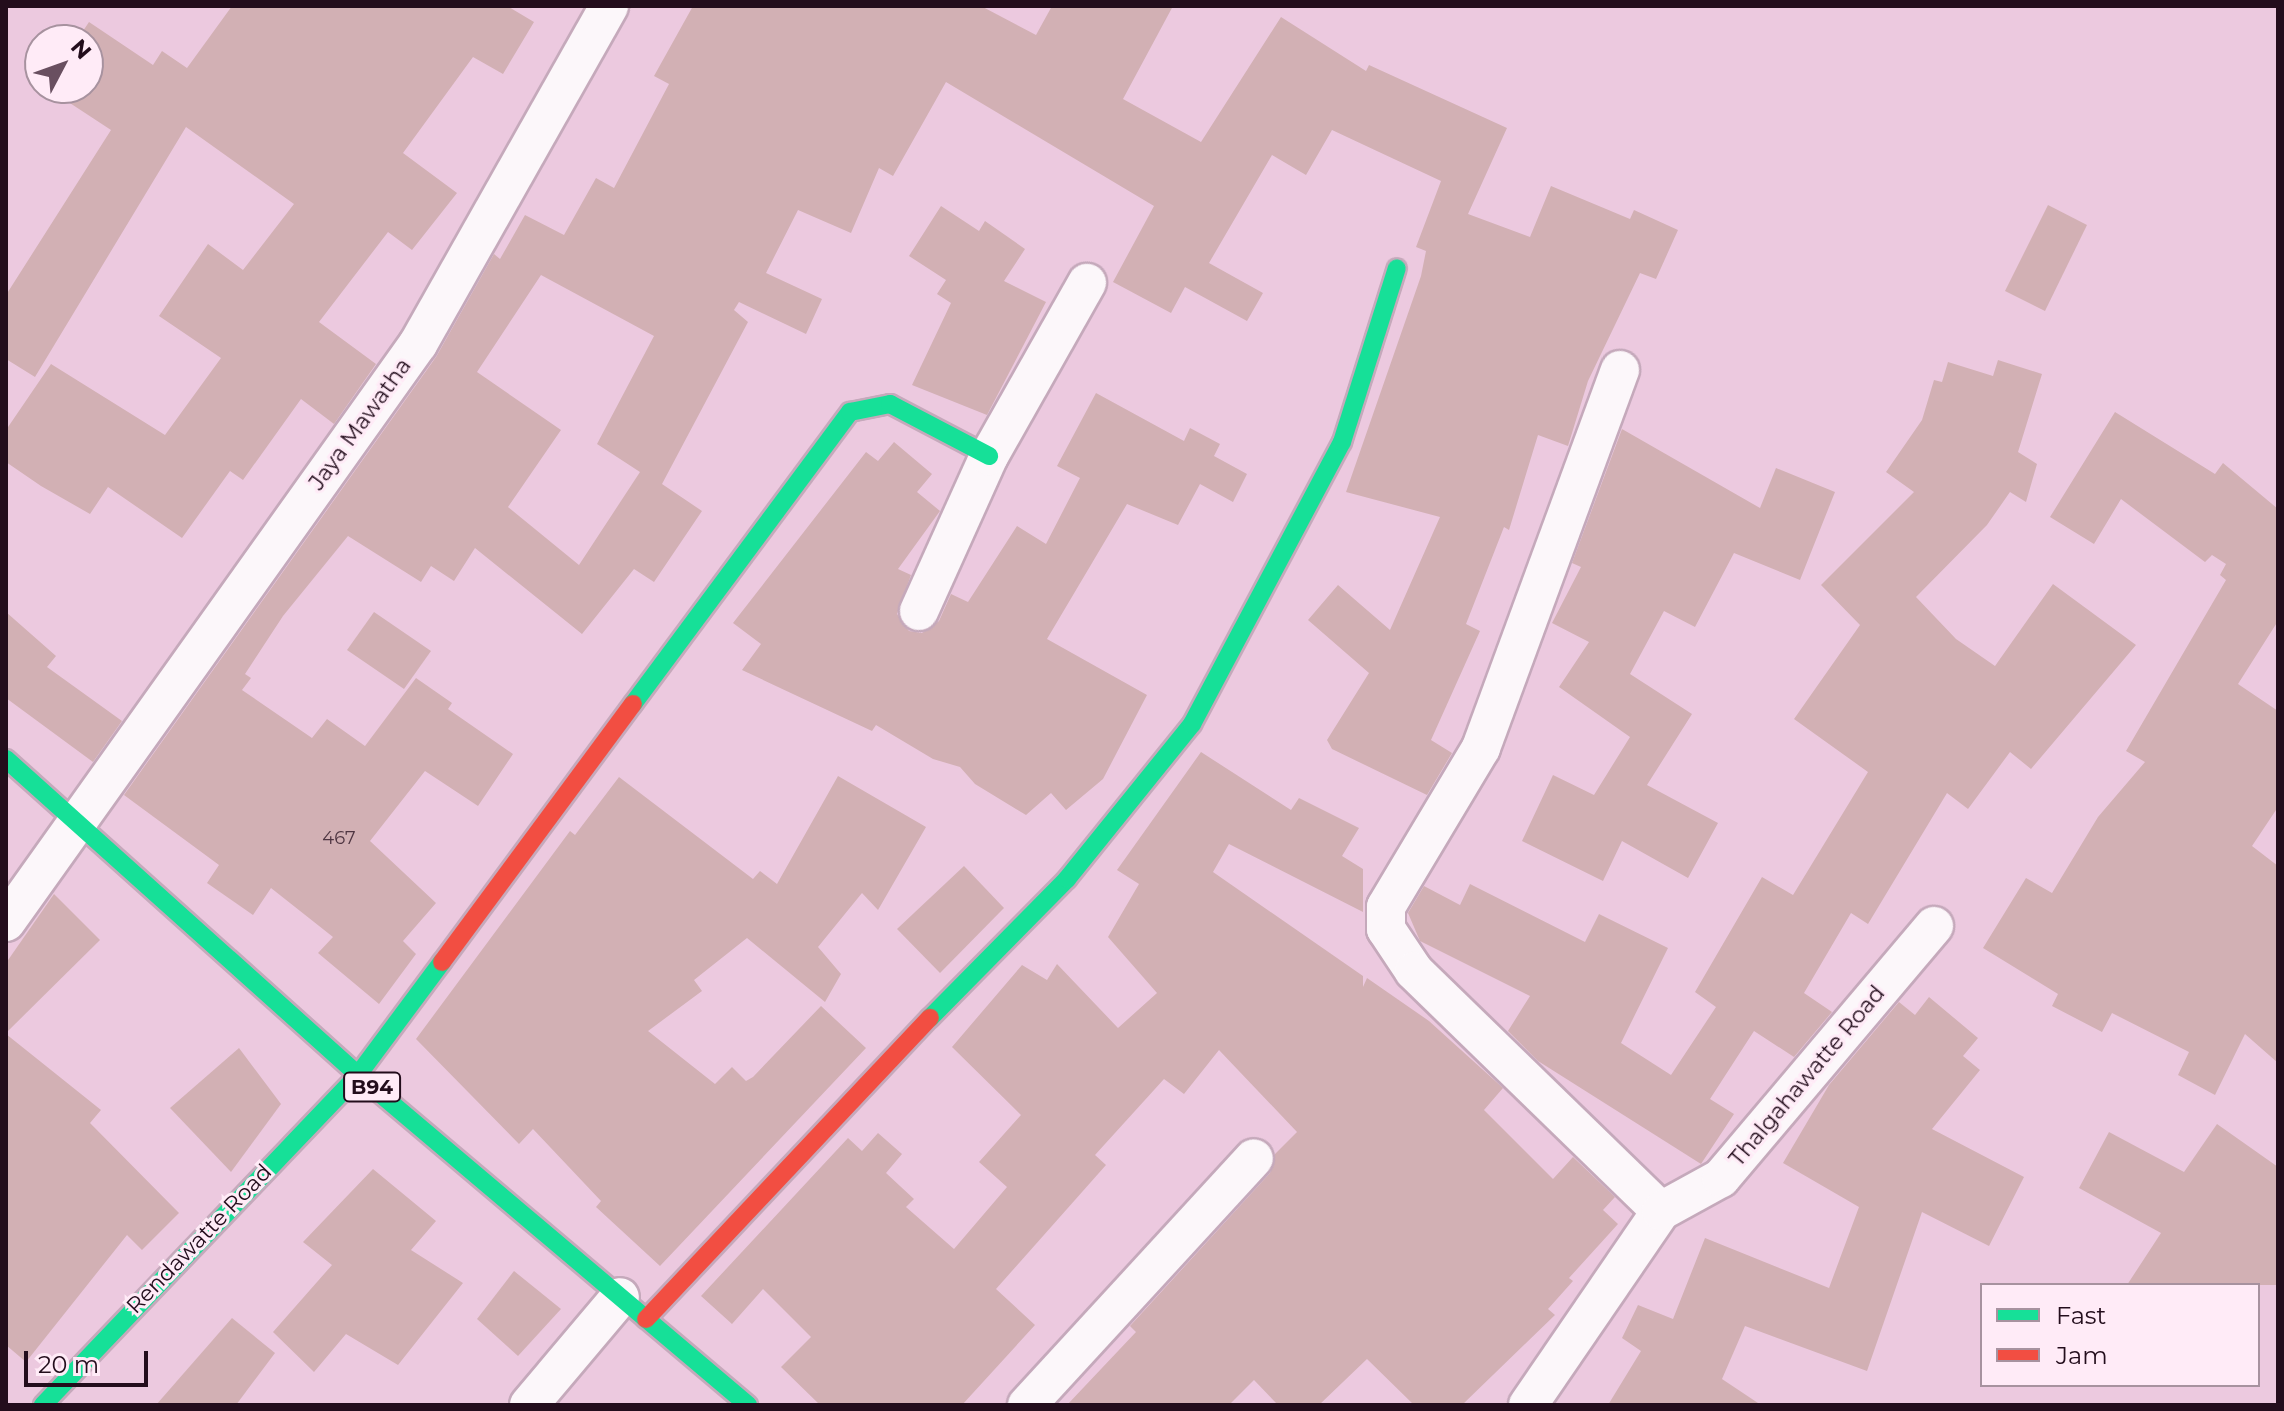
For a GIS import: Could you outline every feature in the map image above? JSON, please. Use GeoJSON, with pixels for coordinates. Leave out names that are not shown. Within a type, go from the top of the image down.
{"type":"FeatureCollection","features":[{"type":"Feature","properties":{"kind":"street","name":"Jaya Mawatha"},"geometry":{"type":"LineString","coordinates":[[6,922],[74,820],[418,344],[609,6]]}},
{"type":"Feature","properties":{"kind":"street"},"geometry":{"type":"LineString","coordinates":[[529,1405],[773,1178],[1067,879],[1192,724],[1342,442],[1397,268]]}},
{"type":"Feature","properties":{"kind":"street"},"geometry":{"type":"LineString","coordinates":[[919,611],[989,456],[1087,283]]}},
{"type":"Feature","properties":{"kind":"street"},"geometry":{"type":"LineString","coordinates":[[1620,370],[1481,748],[1386,907],[1386,929],[1414,971],[1661,1211]]}},
{"type":"Feature","properties":{"kind":"street","name":"Rendawatte Road"},"geometry":{"type":"LineString","coordinates":[[43,1405],[358,1075],[850,412],[890,404],[989,456]]}},
{"type":"Feature","properties":{"kind":"street","name":"B94"},"geometry":{"type":"LineString","coordinates":[[6,759],[358,1075],[748,1405]]}},
{"type":"Feature","properties":{"kind":"street","name":"Thalgahawatte Road"},"geometry":{"type":"LineString","coordinates":[[1528,1405],[1661,1211],[1721,1178],[1934,926]]}},
{"type":"Feature","properties":{"kind":"street"},"geometry":{"type":"LineString","coordinates":[[1027,1405],[1254,1158]]}},
{"type":"Feature","properties":{"kind":"building"},"geometry":{"type":"Polygon","coordinates":[[[232,6],[507,6],[534,22],[503,74],[473,57],[403,153],[457,193],[412,250],[388,232],[319,322],[376,364],[334,424],[301,399],[243,480],[230,471],[182,538],[108,487],[90,514],[41,486],[6,462],[6,430],[51,364],[165,435],[221,358],[159,316],[208,244],[243,270],[294,204],[186,127],[35,377],[6,359],[6,295],[111,130],[71,104],[104,104],[104,32],[153,65],[162,51],[187,68],[232,6]]]}},
{"type":"Feature","properties":{"kind":"building"},"geometry":{"type":"Polygon","coordinates":[[[693,6],[981,6],[1036,35],[1052,6],[1173,6],[1123,99],[1201,142],[1281,17],[1366,71],[1369,65],[1507,128],[1468,214],[1530,237],[1551,186],[1630,219],[1634,210],[1678,230],[1656,279],[1640,273],[1588,381],[1568,446],[1538,435],[1509,530],[1504,527],[1466,624],[1480,631],[1431,740],[1452,753],[1427,795],[1332,749],[1327,740],[1369,673],[1308,620],[1338,585],[1390,630],[1440,517],[1346,492],[1421,276],[1426,251],[1416,247],[1441,181],[1332,130],[1306,175],[1272,155],[1209,263],[1263,293],[1247,321],[1185,287],[1171,313],[1113,282],[1154,206],[946,82],[893,176],[879,168],[851,233],[798,210],[766,273],[822,299],[806,334],[739,302],[734,310],[748,322],[662,484],[702,511],[654,582],[634,569],[582,634],[475,548],[454,581],[431,566],[421,582],[348,536],[283,616],[245,674],[251,678],[242,690],[312,738],[327,719],[365,746],[416,678],[452,703],[448,709],[513,754],[478,806],[425,771],[370,841],[436,903],[403,941],[416,954],[379,1004],[318,953],[333,937],[271,888],[253,915],[207,883],[219,865],[124,795],[436,357],[494,254],[500,259],[525,215],[564,235],[596,178],[614,188],[669,84],[654,76],[693,6]],[[541,275],[477,372],[561,430],[508,507],[579,565],[640,472],[597,444],[654,336],[541,275]]]}},
{"type":"Feature","properties":{"kind":"building"},"geometry":{"type":"Polygon","coordinates":[[[2048,205],[2087,225],[2045,311],[2005,291],[2048,205]]]}},
{"type":"Feature","properties":{"kind":"building"},"geometry":{"type":"Polygon","coordinates":[[[941,206],[979,231],[985,221],[1025,249],[1004,281],[1046,302],[987,415],[912,385],[951,303],[937,294],[946,280],[909,256],[941,206]]]}},
{"type":"Feature","properties":{"kind":"building"},"geometry":{"type":"Polygon","coordinates":[[[1998,360],[2042,374],[2018,452],[2037,464],[2026,502],[2010,492],[1987,525],[1916,597],[1956,639],[1995,666],[2053,584],[2136,645],[2031,769],[2010,752],[1968,809],[1947,793],[1868,924],[1851,913],[1804,993],[1832,1012],[1794,1057],[1754,1031],[1710,1099],[1734,1114],[1701,1164],[1538,1061],[1508,1031],[1530,996],[1420,941],[1408,913],[1424,886],[1460,905],[1470,884],[1585,942],[1599,914],[1668,948],[1621,1043],[1671,1075],[1716,1007],[1695,992],[1762,877],[1793,895],[1868,772],[1794,719],[1860,625],[1821,585],[1914,492],[1886,472],[1922,420],[1934,380],[1942,382],[1948,362],[1993,376],[1998,360]]]}},
{"type":"Feature","properties":{"kind":"building"},"geometry":{"type":"Polygon","coordinates":[[[1096,393],[1184,441],[1190,428],[1220,444],[1214,456],[1247,474],[1233,502],[1200,484],[1178,525],[1127,504],[1047,639],[1147,695],[1103,779],[1066,810],[1051,793],[1026,815],[975,784],[960,767],[933,759],[876,725],[872,731],[742,670],[761,644],[733,623],[866,452],[878,461],[894,442],[932,474],[917,492],[940,511],[898,569],[911,575],[897,614],[909,631],[922,633],[939,621],[951,594],[968,602],[1017,526],[1046,544],[1080,478],[1057,466],[1096,393]]]}},
{"type":"Feature","properties":{"kind":"building"},"geometry":{"type":"Polygon","coordinates":[[[2115,412],[2215,474],[2223,463],[2278,509],[2278,621],[2238,684],[2278,711],[2278,807],[2252,846],[2278,866],[2278,1063],[2245,1034],[2215,1095],[2178,1075],[2189,1052],[2112,1013],[2102,1032],[2052,1006],[2058,994],[1983,948],[2026,878],[2052,893],[2098,817],[2145,762],[2126,751],[2226,580],[2220,575],[2226,564],[2212,555],[2205,562],[2121,499],[2094,544],[2050,517],[2115,412]]]}},
{"type":"Feature","properties":{"kind":"building"},"geometry":{"type":"Polygon","coordinates":[[[1622,429],[1760,508],[1776,468],[1835,492],[1800,580],[1734,553],[1695,627],[1664,611],[1630,674],[1692,714],[1647,785],[1718,823],[1688,878],[1622,841],[1603,881],[1522,841],[1553,775],[1594,795],[1630,737],[1559,687],[1589,642],[1552,623],[1581,567],[1572,563],[1622,429]]]}},
{"type":"Feature","properties":{"kind":"building"},"geometry":{"type":"Polygon","coordinates":[[[6,612],[56,656],[47,667],[122,721],[93,762],[6,698],[6,612]]]}},
{"type":"Feature","properties":{"kind":"building"},"geometry":{"type":"Polygon","coordinates":[[[374,612],[431,651],[404,689],[347,650],[374,612]]]}},
{"type":"Feature","properties":{"kind":"building"},"geometry":{"type":"Polygon","coordinates":[[[1201,752],[1291,810],[1299,798],[1359,828],[1342,856],[1363,869],[1363,912],[1229,844],[1213,872],[1363,976],[1363,987],[1367,978],[1429,1021],[1503,1088],[1484,1110],[1553,1179],[1573,1157],[1615,1197],[1603,1210],[1618,1224],[1569,1278],[1573,1281],[1548,1309],[1555,1315],[1462,1405],[1414,1405],[1367,1359],[1319,1405],[1278,1405],[1254,1380],[1229,1405],[1067,1405],[1136,1332],[1130,1326],[1270,1173],[1275,1154],[1297,1132],[1219,1050],[1184,1094],[1164,1079],[1095,1155],[1106,1165],[996,1289],[1035,1325],[962,1405],[820,1405],[781,1367],[811,1337],[763,1289],[732,1324],[701,1296],[848,1138],[862,1151],[878,1133],[902,1154],[886,1173],[914,1199],[906,1207],[954,1249],[1007,1187],[979,1162],[1021,1115],[952,1047],[1022,965],[1047,980],[1057,964],[1118,1028],[1157,993],[1108,937],[1139,884],[1117,870],[1201,752]]]}},
{"type":"Feature","properties":{"kind":"building"},"geometry":{"type":"Polygon","coordinates":[[[838,776],[926,827],[878,910],[862,893],[818,947],[841,974],[825,1002],[747,938],[694,980],[702,991],[648,1031],[715,1084],[732,1067],[746,1081],[753,1077],[821,1006],[866,1048],[660,1266],[596,1207],[601,1201],[533,1129],[519,1144],[416,1039],[570,831],[575,835],[619,777],[753,879],[760,871],[777,884],[838,776]]]}},
{"type":"Feature","properties":{"kind":"building"},"geometry":{"type":"Polygon","coordinates":[[[964,866],[1004,908],[940,973],[897,929],[964,866]]]}},
{"type":"Feature","properties":{"kind":"building"},"geometry":{"type":"Polygon","coordinates":[[[54,894],[100,940],[6,1033],[6,963],[54,894]]]}},
{"type":"Feature","properties":{"kind":"building"},"geometry":{"type":"Polygon","coordinates":[[[1929,997],[1978,1038],[1963,1056],[1980,1070],[1932,1129],[2024,1177],[1989,1246],[1922,1212],[1867,1371],[1745,1326],[1722,1379],[1761,1405],[1608,1405],[1641,1351],[1622,1338],[1638,1305],[1673,1319],[1705,1238],[1829,1288],[1859,1207],[1783,1163],[1829,1085],[1899,1002],[1915,1015],[1929,997]]]}},
{"type":"Feature","properties":{"kind":"building"},"geometry":{"type":"Polygon","coordinates":[[[6,1034],[101,1110],[90,1123],[179,1213],[142,1250],[127,1235],[26,1362],[6,1345],[6,1034]]]}},
{"type":"Feature","properties":{"kind":"building"},"geometry":{"type":"Polygon","coordinates":[[[239,1048],[281,1104],[231,1172],[170,1108],[239,1048]]]}},
{"type":"Feature","properties":{"kind":"building"},"geometry":{"type":"Polygon","coordinates":[[[2217,1124],[2278,1167],[2278,1285],[2128,1283],[2161,1233],[2079,1188],[2109,1132],[2184,1172],[2217,1124]]]}},
{"type":"Feature","properties":{"kind":"building"},"geometry":{"type":"Polygon","coordinates":[[[373,1169],[436,1221],[411,1250],[463,1283],[398,1365],[346,1334],[314,1372],[273,1332],[332,1265],[303,1242],[373,1169]]]}},
{"type":"Feature","properties":{"kind":"building"},"geometry":{"type":"Polygon","coordinates":[[[514,1271],[561,1309],[518,1356],[477,1319],[514,1271]]]}},
{"type":"Feature","properties":{"kind":"building"},"geometry":{"type":"Polygon","coordinates":[[[232,1318],[275,1353],[236,1405],[156,1405],[232,1318]]]}},
{"type":"Feature","properties":{"kind":"traffic: fast"},"geometry":{"type":"LineString","coordinates":[[930,1018],[1067,879],[1192,724],[1342,442],[1397,268]]}},
{"type":"Feature","properties":{"kind":"traffic: fast"},"geometry":{"type":"LineString","coordinates":[[633,704],[850,412],[890,404],[989,456]]}},
{"type":"Feature","properties":{"kind":"traffic: fast"},"geometry":{"type":"LineString","coordinates":[[6,759],[358,1075],[748,1405]]}},
{"type":"Feature","properties":{"kind":"traffic: fast"},"geometry":{"type":"LineString","coordinates":[[43,1405],[358,1075],[442,962]]}},
{"type":"Feature","properties":{"kind":"traffic: jam"},"geometry":{"type":"LineString","coordinates":[[442,962],[633,704]]}},
{"type":"Feature","properties":{"kind":"traffic: jam"},"geometry":{"type":"LineString","coordinates":[[646,1319],[930,1018]]}}]}
